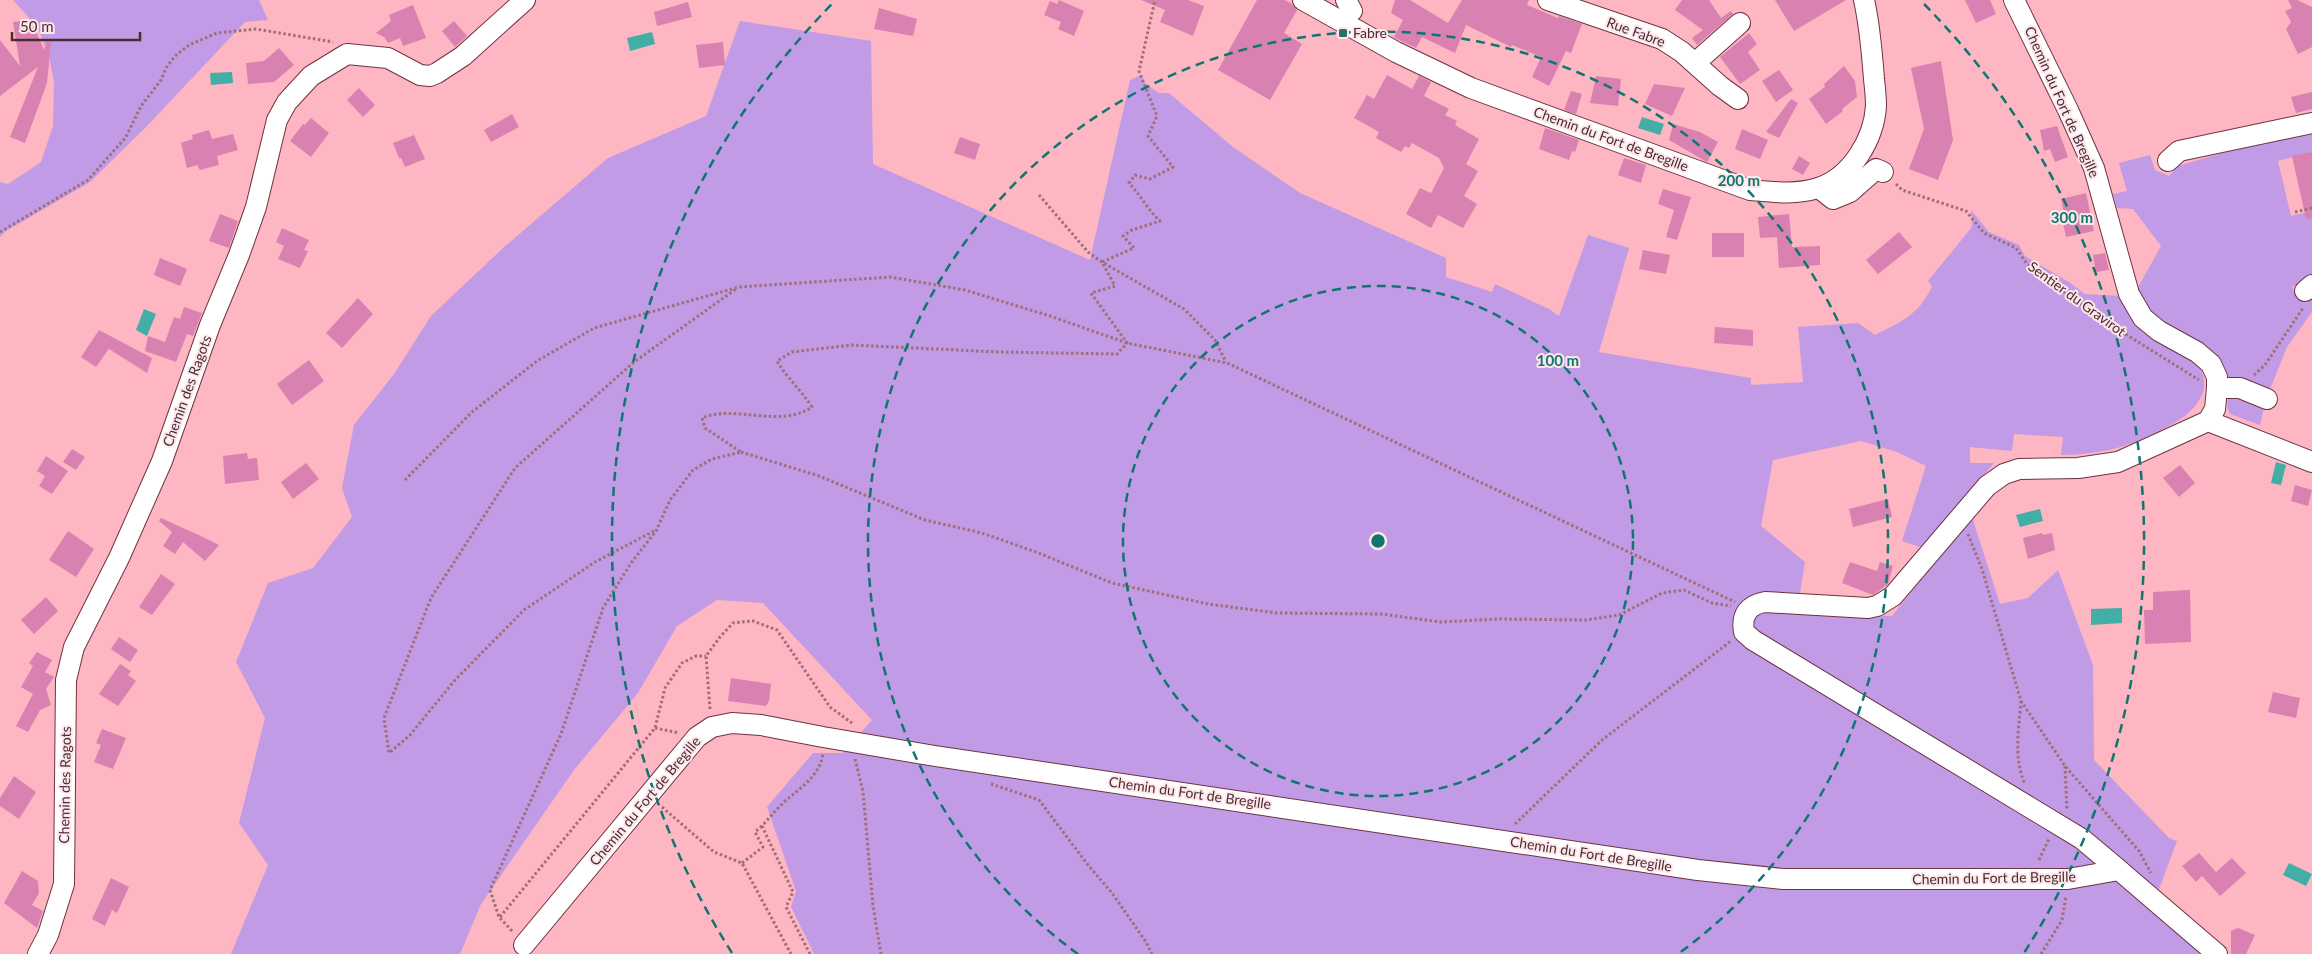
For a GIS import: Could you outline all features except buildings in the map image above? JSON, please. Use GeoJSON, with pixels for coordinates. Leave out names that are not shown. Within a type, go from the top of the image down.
{"type":"FeatureCollection","features":[{"type":"Feature","properties":{"kind":"street"},"geometry":{"type":"LineString","coordinates":[[347,54],[388,58],[420,75],[430,76],[445,69],[463,56],[525,0]]}},
{"type":"Feature","properties":{"kind":"street","name":"Chemin du Fort de Bregille"},"geometry":{"type":"LineString","coordinates":[[1303,0],[1396,52],[1471,88],[1750,190],[1790,193],[1819,188],[1847,170],[1868,140],[1876,106],[1872,55],[1864,0]]}},
{"type":"Feature","properties":{"kind":"street","name":"Rue Fabre"},"geometry":{"type":"LineString","coordinates":[[1548,0],[1662,39],[1695,62],[1720,86],[1738,99]]}},
{"type":"Feature","properties":{"kind":"street","name":"Chemin du Fort de Bregille"},"geometry":{"type":"LineString","coordinates":[[2014,0],[2094,168],[2129,294],[2143,318],[2159,331],[2197,352],[2211,364],[2217,377],[2214,409],[2208,422]]}},
{"type":"Feature","properties":{"kind":"street"},"geometry":{"type":"LineString","coordinates":[[1695,62],[1740,23]]}},
{"type":"Feature","properties":{"kind":"street","name":"Chemin des Ragots"},"geometry":{"type":"LineString","coordinates":[[38,954],[48,935],[64,884],[66,680],[74,647],[128,541],[162,461],[207,333],[256,208],[278,120],[287,102],[311,76],[347,54]]}},
{"type":"Feature","properties":{"kind":"street"},"geometry":{"type":"LineString","coordinates":[[2168,161],[2179,152],[2312,123]]}},
{"type":"Feature","properties":{"kind":"street"},"geometry":{"type":"LineString","coordinates":[[1819,188],[1833,199],[1850,192],[1876,168],[1883,172]]}},
{"type":"Feature","properties":{"kind":"street"},"geometry":{"type":"LineString","coordinates":[[2217,388],[2240,388],[2267,399]]}},
{"type":"Feature","properties":{"kind":"street"},"geometry":{"type":"LineString","coordinates":[[2217,954],[2082,839],[1753,640],[1744,632],[1744,616],[1749,608],[1755,604],[1765,602],[1868,608],[1877,606],[1893,596],[1987,486],[2004,474],[2019,470],[2078,468],[2118,462],[2208,422],[2312,462]]}},
{"type":"Feature","properties":{"kind":"street","name":"Chemin du Fort de Bregille"},"geometry":{"type":"LineString","coordinates":[[523,951],[697,737],[712,727],[732,723],[761,725],[823,737],[852,732],[1491,838],[1698,870],[1782,879],[2068,879],[2119,870]]}},
{"type":"Feature","properties":{"kind":"path"},"geometry":{"type":"LineString","coordinates":[[1102,262],[1134,248],[1123,236],[1132,230],[1160,221],[1150,212],[1143,198],[1129,184],[1135,175],[1150,179],[1173,167],[1148,136],[1157,116],[1139,71],[1155,0]]}},
{"type":"Feature","properties":{"kind":"path"},"geometry":{"type":"LineString","coordinates":[[0,232],[88,180],[126,137],[141,106],[161,80],[166,68],[175,56],[203,37],[217,33],[256,29],[332,40],[347,54]]}},
{"type":"Feature","properties":{"kind":"path","name":"Sentier du Gravirot"},"geometry":{"type":"LineString","coordinates":[[1883,172],[1902,190],[1966,211],[1984,233],[2016,248],[2027,264],[2103,320],[2191,376],[2217,388]]}},
{"type":"Feature","properties":{"kind":"path"},"geometry":{"type":"LineString","coordinates":[[1039,195],[1088,252],[1184,310],[1215,340],[1227,363]]}},
{"type":"Feature","properties":{"kind":"path"},"geometry":{"type":"LineString","coordinates":[[2295,212],[2312,208]]}},
{"type":"Feature","properties":{"kind":"path"},"geometry":{"type":"LineString","coordinates":[[1102,262],[1115,286],[1091,293],[1127,343]]}},
{"type":"Feature","properties":{"kind":"path"},"geometry":{"type":"LineString","coordinates":[[405,480],[472,412],[537,361],[594,328],[738,287],[890,277],[965,290],[1050,316],[1127,343],[1227,363],[1749,608]]}},
{"type":"Feature","properties":{"kind":"path"},"geometry":{"type":"LineString","coordinates":[[656,531],[595,562],[524,610],[455,680],[410,735],[390,753],[384,718],[431,598],[515,468],[634,362],[738,287]]}},
{"type":"Feature","properties":{"kind":"path"},"geometry":{"type":"LineString","coordinates":[[2240,388],[2265,365],[2290,329],[2306,303],[2308,288]]}},
{"type":"Feature","properties":{"kind":"path"},"geometry":{"type":"LineString","coordinates":[[1127,343],[1117,354],[999,352],[852,345],[792,352],[777,361],[789,380],[805,396],[812,407],[801,414],[762,417],[714,413],[702,418],[705,428],[741,452],[819,476],[925,520],[982,533],[1036,552],[1112,583],[1208,604],[1277,613],[1381,614],[1441,622],[1497,618],[1586,620],[1619,615],[1662,593],[1684,590],[1712,602],[1749,608]]}},
{"type":"Feature","properties":{"kind":"path"},"geometry":{"type":"LineString","coordinates":[[523,951],[499,917],[490,890],[561,734],[603,608],[631,563],[656,531],[670,500],[693,470],[712,458],[741,452]]}},
{"type":"Feature","properties":{"kind":"path"},"geometry":{"type":"LineString","coordinates":[[1961,517],[1982,569],[2021,701],[2065,766],[2139,851],[2151,870],[2152,882],[2146,893]]}},
{"type":"Feature","properties":{"kind":"path"},"geometry":{"type":"LineString","coordinates":[[712,727],[706,656],[733,623],[753,621],[776,630],[830,707],[852,732],[863,791],[873,906],[881,954]]}},
{"type":"Feature","properties":{"kind":"path"},"geometry":{"type":"LineString","coordinates":[[1491,838],[1516,823],[1602,740],[1744,632]]}},
{"type":"Feature","properties":{"kind":"path"},"geometry":{"type":"LineString","coordinates":[[499,917],[655,728],[665,688],[682,663],[696,656],[706,656]]}},
{"type":"Feature","properties":{"kind":"path"},"geometry":{"type":"LineString","coordinates":[[2021,701],[2017,743],[2022,775],[2039,812]]}},
{"type":"Feature","properties":{"kind":"path"},"geometry":{"type":"LineString","coordinates":[[742,863],[763,847],[755,832],[784,802],[804,786],[821,765],[823,737]]}},
{"type":"Feature","properties":{"kind":"path"},"geometry":{"type":"LineString","coordinates":[[2065,766],[2068,830]]}},
{"type":"Feature","properties":{"kind":"path"},"geometry":{"type":"LineString","coordinates":[[988,784],[1039,800],[1088,865],[1112,893],[1146,942],[1152,954]]}},
{"type":"Feature","properties":{"kind":"path"},"geometry":{"type":"LineString","coordinates":[[648,795],[714,852],[742,863],[791,954]]}},
{"type":"Feature","properties":{"kind":"path"},"geometry":{"type":"LineString","coordinates":[[762,826],[793,892],[786,907],[810,954]]}},
{"type":"Feature","properties":{"kind":"path"},"geometry":{"type":"LineString","coordinates":[[2041,954],[2062,920],[2068,879]]}},
{"type":"Feature","properties":{"kind":"shaded area"},"geometry":{"type":"Polygon","coordinates":[[[13,0],[259,0],[268,20],[245,22],[146,127],[90,182],[6,231],[0,237],[0,182],[8,184],[41,162],[53,126],[54,82],[49,56],[38,28],[13,0]]]}},
{"type":"Feature","properties":{"kind":"shaded area"},"geometry":{"type":"Polygon","coordinates":[[[740,21],[871,41],[873,164],[1090,260],[1130,80],[1141,75],[1145,83],[1159,93],[1169,93],[1233,147],[1300,193],[1446,258],[1446,277],[1492,292],[1495,284],[1549,309],[1559,316],[1588,235],[1629,248],[1599,352],[1751,378],[1751,385],[1803,382],[1798,327],[1858,323],[1875,335],[1909,316],[1922,304],[1927,296],[1932,286],[1928,281],[1972,227],[1971,210],[1989,232],[2019,245],[2025,256],[2069,282],[2085,294],[2121,296],[2133,317],[2147,334],[2185,355],[2202,372],[2204,387],[2202,395],[2194,407],[2180,419],[2137,441],[2114,449],[2089,453],[2061,455],[2063,437],[2014,434],[2012,451],[1970,447],[1970,463],[1994,463],[1923,548],[1902,541],[1926,466],[1897,452],[1861,441],[1773,460],[1761,526],[1805,562],[1800,593],[1802,613],[1892,616],[1972,517],[2000,604],[2028,598],[2058,570],[2093,665],[2094,760],[2169,838],[2177,841],[2158,892],[2210,954],[814,954],[791,907],[796,891],[767,807],[813,753],[843,753],[872,720],[763,603],[717,600],[677,626],[638,693],[574,770],[481,904],[460,954],[231,954],[268,865],[239,823],[265,718],[236,662],[268,583],[313,568],[352,517],[342,488],[354,425],[394,374],[431,316],[503,248],[608,158],[706,116],[740,21]]]}},
{"type":"Feature","properties":{"kind":"shaded area"},"geometry":{"type":"Polygon","coordinates":[[[2312,134],[2312,152],[2278,161],[2291,216],[2312,211],[2312,275],[2292,287],[2296,294],[2306,303],[2312,299],[2312,312],[2287,347],[2268,394],[2227,377],[2216,358],[2155,319],[2137,289],[2161,246],[2133,209],[2117,208],[2113,194],[2127,191],[2119,163],[2150,155],[2155,170],[2169,176],[2178,166],[2239,148],[2312,134]]]}},
{"type":"Feature","properties":{"kind":"shaded area"},"geometry":{"type":"Polygon","coordinates":[[[2231,393],[2265,403],[2260,425],[2230,414],[2227,403],[2231,393]]]}},
{"type":"Feature","properties":{"kind":"water"},"geometry":{"type":"Polygon","coordinates":[[[652,32],[655,44],[630,51],[627,38],[652,32]]]}},
{"type":"Feature","properties":{"kind":"water"},"geometry":{"type":"Polygon","coordinates":[[[232,72],[233,83],[211,85],[210,73],[232,72]]]}},
{"type":"Feature","properties":{"kind":"water"},"geometry":{"type":"Polygon","coordinates":[[[1642,117],[1664,124],[1660,135],[1638,128],[1642,117]]]}},
{"type":"Feature","properties":{"kind":"water"},"geometry":{"type":"Polygon","coordinates":[[[144,309],[156,314],[147,336],[136,330],[144,309]]]}},
{"type":"Feature","properties":{"kind":"water"},"geometry":{"type":"Polygon","coordinates":[[[2276,462],[2286,465],[2281,485],[2271,483],[2276,462]]]}},
{"type":"Feature","properties":{"kind":"water"},"geometry":{"type":"Polygon","coordinates":[[[2040,509],[2043,521],[2020,527],[2016,515],[2040,509]]]}},
{"type":"Feature","properties":{"kind":"water"},"geometry":{"type":"Polygon","coordinates":[[[2122,608],[2122,623],[2091,625],[2091,609],[2122,608]]]}},
{"type":"Feature","properties":{"kind":"water"},"geometry":{"type":"Polygon","coordinates":[[[2289,863],[2312,874],[2306,886],[2283,875],[2289,863]]]}},
{"type":"Feature","properties":{"kind":"place","name":"Fabre"},"geometry":{"type":"Point","coordinates":[1343,33]}}]}
